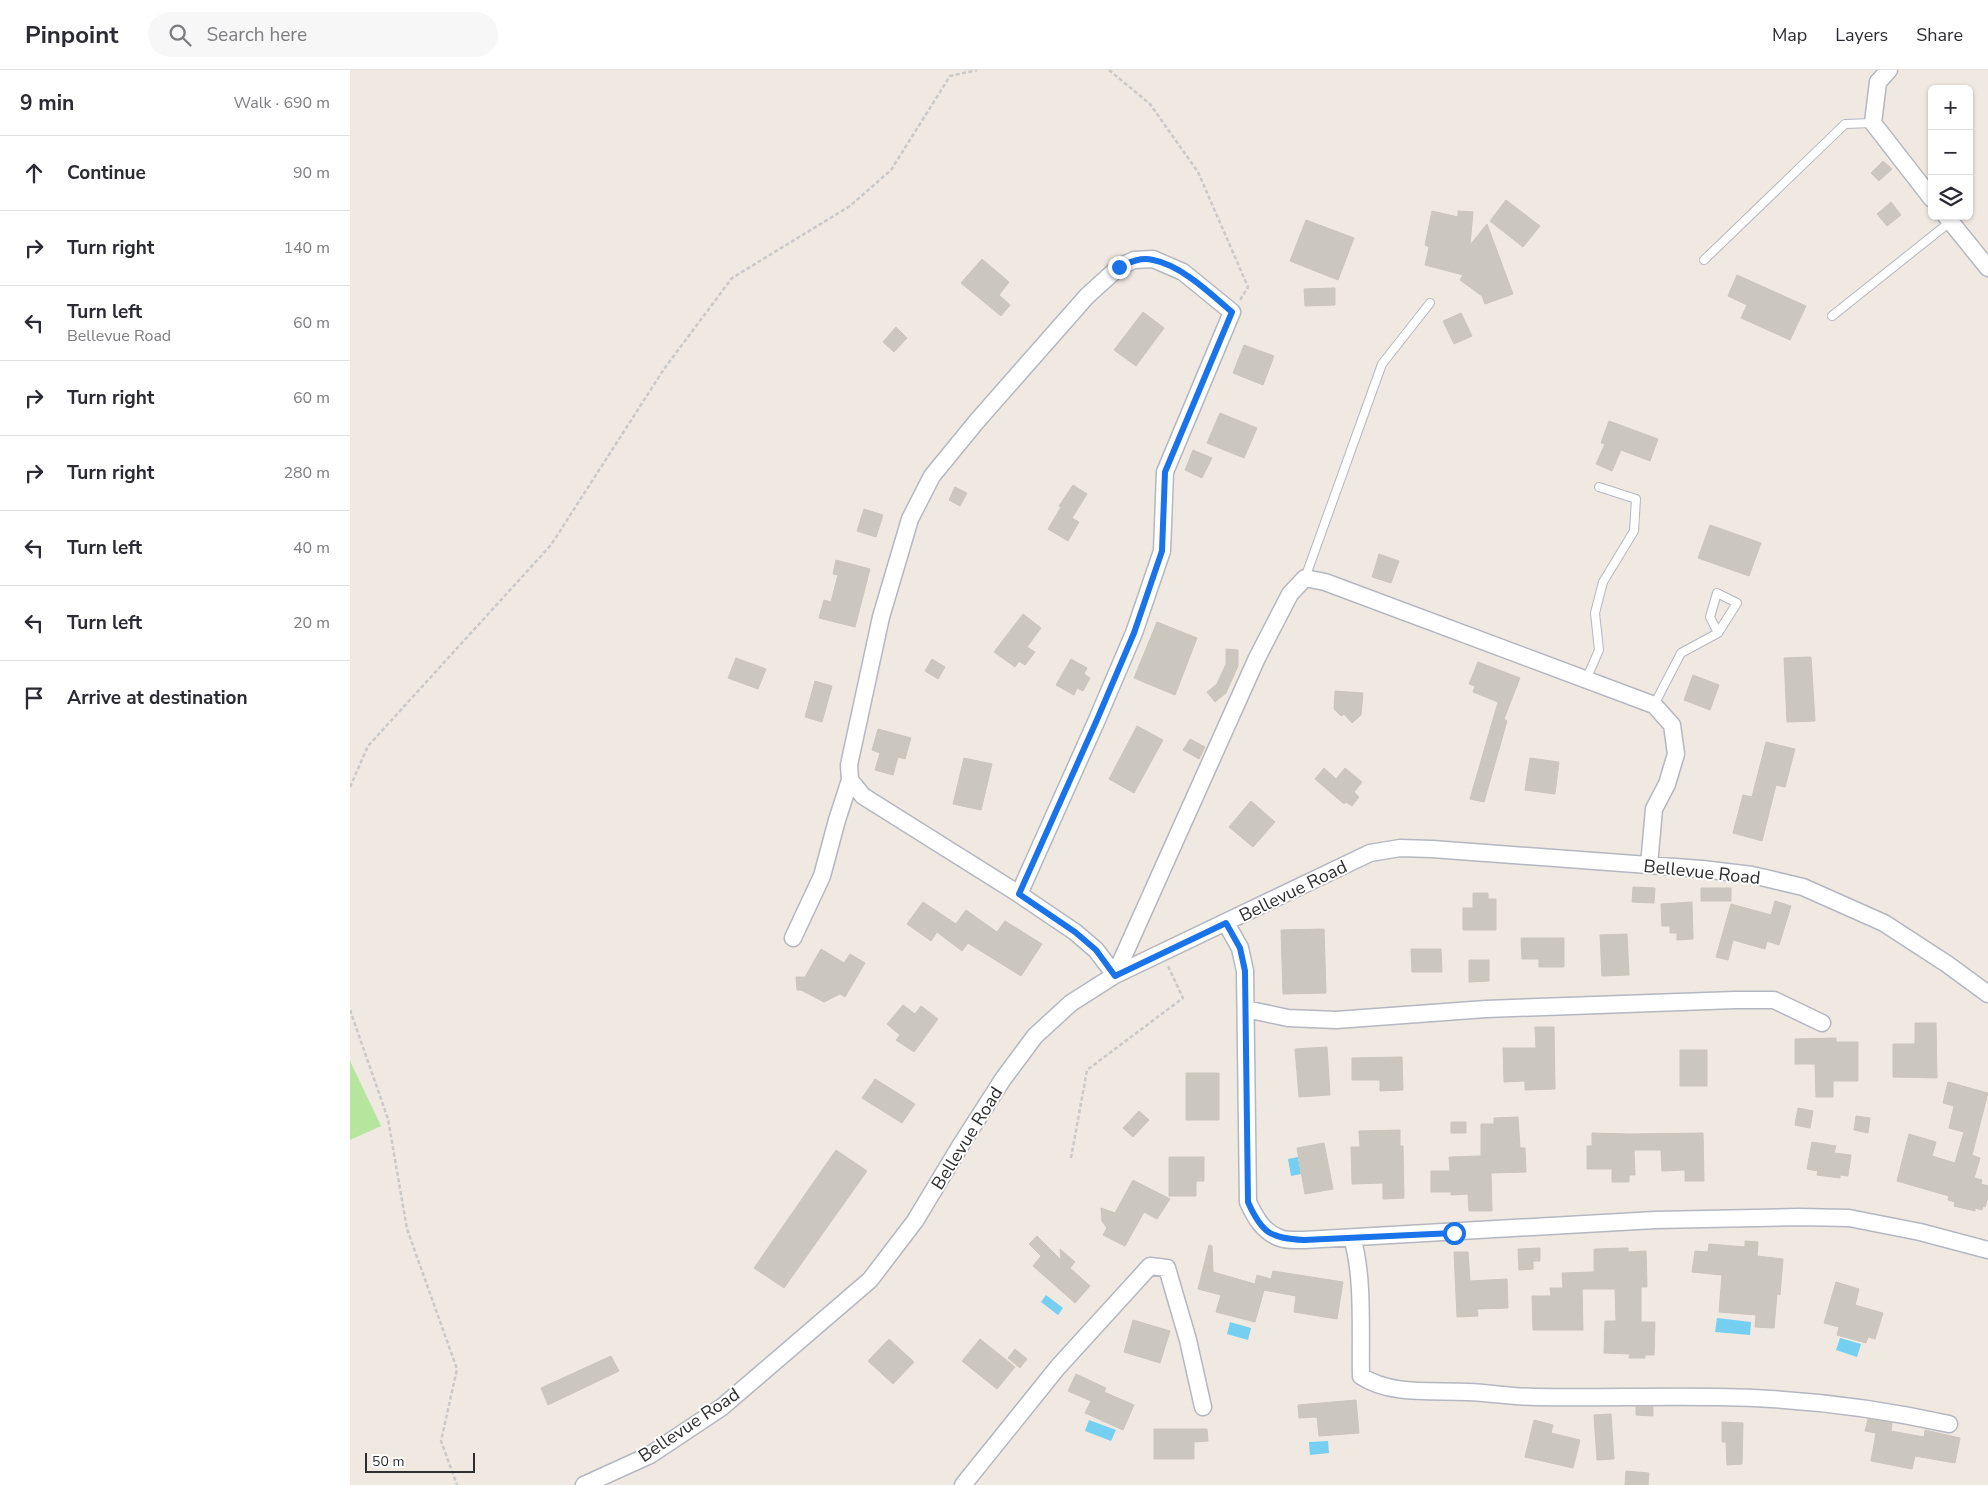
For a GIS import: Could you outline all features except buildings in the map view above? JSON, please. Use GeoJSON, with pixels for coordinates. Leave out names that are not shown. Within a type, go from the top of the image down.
{"type":"FeatureCollection","features":[{"type":"Feature","properties":{"kind":"street"},"geometry":{"type":"LineString","coordinates":[[1888,70],[1878,82],[1873,123],[1928,193]]}},
{"type":"Feature","properties":{"kind":"street"},"geometry":{"type":"LineString","coordinates":[[1949,220],[1988,268]]}},
{"type":"Feature","properties":{"kind":"street"},"geometry":{"type":"LineString","coordinates":[[793,938],[822,876],[850,780],[849,765],[881,617],[910,519],[932,476],[1087,296],[1119,267],[1134,260],[1153,260],[1183,272],[1232,312],[1165,472],[1162,551],[1134,633],[1019,894]]}},
{"type":"Feature","properties":{"kind":"street"},"geometry":{"type":"LineString","coordinates":[[850,780],[863,796],[1019,894],[1075,932],[1096,950],[1115,976],[1257,658],[1290,594],[1306,578],[1325,582],[1654,705],[1672,725],[1676,754],[1667,784],[1654,809],[1649,865]]}},
{"type":"Feature","properties":{"kind":"street","name":"Bellevue Road"},"geometry":{"type":"LineString","coordinates":[[584,1485],[650,1455],[722,1407],[870,1280],[915,1221],[977,1119],[1035,1036],[1071,1003],[1115,976],[1370,853],[1400,848],[1649,865],[1752,875],[1804,887],[1884,923],[1947,964],[1988,994]]}},
{"type":"Feature","properties":{"kind":"street"},"geometry":{"type":"LineString","coordinates":[[1226,923],[1240,948],[1245,971],[1248,1202],[1256,1220],[1268,1232],[1280,1239],[1352,1238],[1655,1220],[1798,1216],[1849,1218],[1920,1232],[1988,1250]]}},
{"type":"Feature","properties":{"kind":"street"},"geometry":{"type":"LineString","coordinates":[[1246,1009],[1288,1018],[1336,1020],[1486,1009],[1716,1000],[1774,1000],[1822,1023]]}},
{"type":"Feature","properties":{"kind":"street"},"geometry":{"type":"LineString","coordinates":[[1352,1238],[1356,1251],[1359,1296],[1361,1376],[1372,1383],[1398,1389],[1534,1397],[1718,1397],[1814,1402],[1909,1415],[1950,1424]]}},
{"type":"Feature","properties":{"kind":"street"},"geometry":{"type":"LineString","coordinates":[[963,1485],[1058,1367],[1150,1266],[1167,1268],[1188,1340],[1203,1408]]}},
{"type":"Feature","properties":{"kind":"lane"},"geometry":{"type":"LineString","coordinates":[[1704,260],[1845,124],[1873,123]]}},
{"type":"Feature","properties":{"kind":"lane"},"geometry":{"type":"LineString","coordinates":[[1832,316],[1947,220]]}},
{"type":"Feature","properties":{"kind":"lane"},"geometry":{"type":"LineString","coordinates":[[1306,578],[1382,364],[1430,302]]}},
{"type":"Feature","properties":{"kind":"lane"},"geometry":{"type":"LineString","coordinates":[[1586,680],[1599,650],[1595,613],[1603,582],[1634,531],[1636,499],[1600,487]]}},
{"type":"Feature","properties":{"kind":"lane"},"geometry":{"type":"LineString","coordinates":[[1654,705],[1681,653],[1718,633],[1737,603],[1717,593],[1710,617],[1718,633]]}},
{"type":"Feature","properties":{"kind":"path"},"geometry":{"type":"LineString","coordinates":[[350,787],[368,746],[551,545],[664,368],[732,278],[850,206],[891,170],[950,76],[978,70]]}},
{"type":"Feature","properties":{"kind":"path"},"geometry":{"type":"LineString","coordinates":[[1109,70],[1150,104],[1198,172],[1248,287],[1232,312]]}},
{"type":"Feature","properties":{"kind":"path"},"geometry":{"type":"LineString","coordinates":[[1071,1158],[1087,1070],[1183,998],[1162,953]]}},
{"type":"Feature","properties":{"kind":"path"},"geometry":{"type":"LineString","coordinates":[[350,1010],[388,1119],[407,1230],[457,1369],[441,1441],[457,1485]]}},
{"type":"Feature","properties":{"kind":"green space"},"geometry":{"type":"Polygon","coordinates":[[[350,1061],[381,1126],[350,1140],[350,1061]]]}},
{"type":"Feature","properties":{"kind":"water"},"geometry":{"type":"Polygon","coordinates":[[[1298,1157],[1301,1174],[1291,1176],[1288,1159],[1298,1157]]]}},
{"type":"Feature","properties":{"kind":"water"},"geometry":{"type":"Polygon","coordinates":[[[1046,1295],[1063,1308],[1058,1315],[1041,1302],[1046,1295]]]}},
{"type":"Feature","properties":{"kind":"water"},"geometry":{"type":"Polygon","coordinates":[[[1717,1318],[1751,1322],[1750,1335],[1715,1332],[1717,1318]]]}},
{"type":"Feature","properties":{"kind":"water"},"geometry":{"type":"Polygon","coordinates":[[[1230,1322],[1251,1328],[1248,1340],[1227,1334],[1230,1322]]]}},
{"type":"Feature","properties":{"kind":"water"},"geometry":{"type":"Polygon","coordinates":[[[1840,1338],[1861,1344],[1857,1357],[1836,1350],[1840,1338]]]}},
{"type":"Feature","properties":{"kind":"water"},"geometry":{"type":"Polygon","coordinates":[[[1089,1420],[1116,1430],[1111,1441],[1085,1431],[1089,1420]]]}},
{"type":"Feature","properties":{"kind":"water"},"geometry":{"type":"Polygon","coordinates":[[[1328,1441],[1329,1453],[1310,1455],[1309,1442],[1328,1441]]]}},
{"type":"Feature","properties":{"kind":"route"},"geometry":{"type":"LineString","coordinates":[[1119,267],[1134,260],[1153,260],[1183,272],[1232,312],[1165,472],[1162,551],[1134,633],[1019,894],[1075,932],[1096,950],[1115,976],[1226,923],[1240,948],[1245,971],[1248,1202],[1256,1220],[1268,1232],[1280,1239],[1304,1240],[1454,1233]]}}]}
